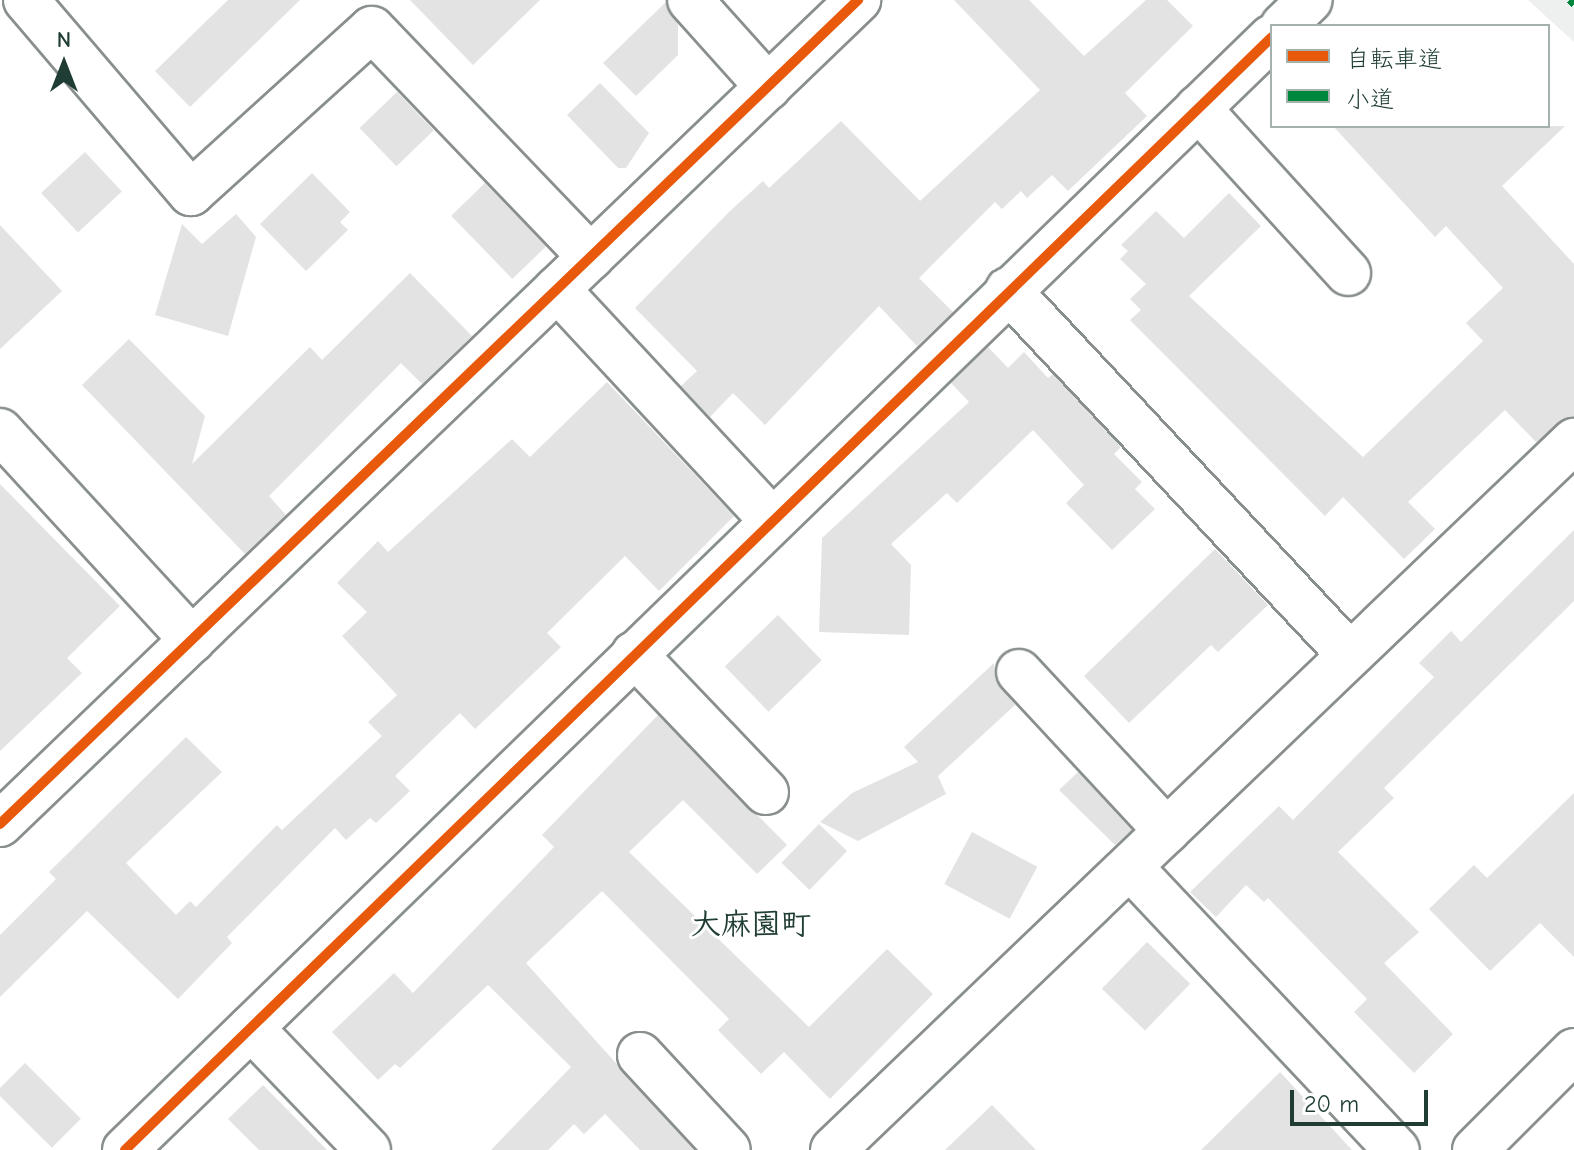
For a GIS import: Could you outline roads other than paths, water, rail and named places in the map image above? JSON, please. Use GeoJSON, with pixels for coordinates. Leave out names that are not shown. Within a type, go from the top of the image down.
{"type":"FeatureCollection","features":[{"type":"Feature","properties":{"kind":"street"},"geometry":{"type":"LineString","coordinates":[[26,0],[191,193],[372,29],[591,257]]}},
{"type":"Feature","properties":{"kind":"street"},"geometry":{"type":"LineString","coordinates":[[690,0],[768,87]]}},
{"type":"Feature","properties":{"kind":"street"},"geometry":{"type":"LineString","coordinates":[[0,824],[858,0]]}},
{"type":"Feature","properties":{"kind":"street"},"geometry":{"type":"LineString","coordinates":[[1285,24],[1310,0]]}},
{"type":"Feature","properties":{"kind":"street"},"geometry":{"type":"LineString","coordinates":[[125,1150],[1270,39]]}},
{"type":"Feature","properties":{"kind":"street"},"geometry":{"type":"LineString","coordinates":[[1198,108],[1348,273]]}},
{"type":"Feature","properties":{"kind":"street"},"geometry":{"type":"LineString","coordinates":[[557,289],[772,520]]}},
{"type":"Feature","properties":{"kind":"street"},"geometry":{"type":"LineString","coordinates":[[1008,290],[1350,655]]}},
{"type":"Feature","properties":{"kind":"street"},"geometry":{"type":"LineString","coordinates":[[0,431],[192,640]]}},
{"type":"Feature","properties":{"kind":"street"},"geometry":{"type":"LineString","coordinates":[[833,1150],[1574,441]]}},
{"type":"Feature","properties":{"kind":"street"},"geometry":{"type":"LineString","coordinates":[[634,654],[766,792]]}},
{"type":"Feature","properties":{"kind":"street"},"geometry":{"type":"LineString","coordinates":[[1019,672],[1167,831]]}},
{"type":"Feature","properties":{"kind":"street"},"geometry":{"type":"LineString","coordinates":[[1130,867],[1397,1150]]}},
{"type":"Feature","properties":{"kind":"street"},"geometry":{"type":"LineString","coordinates":[[251,1028],[368,1150]]}},
{"type":"Feature","properties":{"kind":"street"},"geometry":{"type":"LineString","coordinates":[[1475,1150],[1574,1051]]}},
{"type":"Feature","properties":{"kind":"street"},"geometry":{"type":"LineString","coordinates":[[640,1055],[728,1150]]}},
{"type":"Feature","properties":{"kind":"district","name":"大麻園町"},"geometry":{"type":"Point","coordinates":[751,925]}}]}
